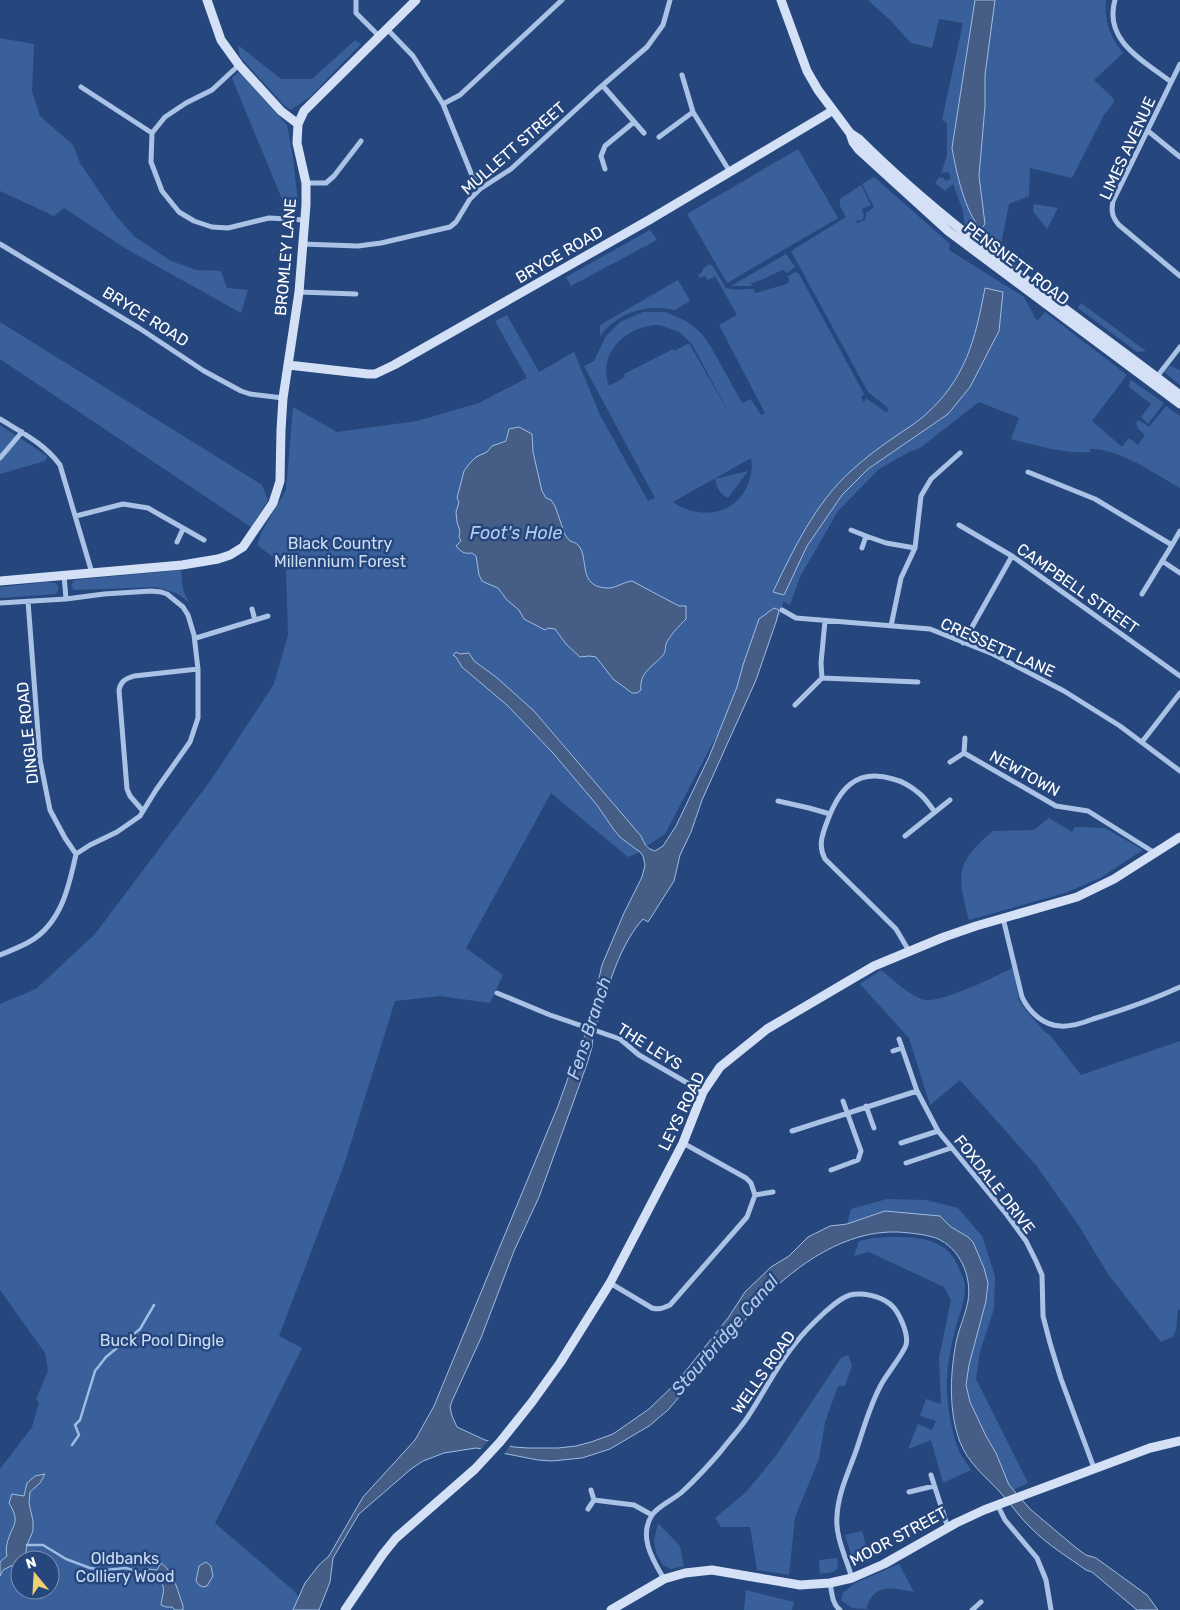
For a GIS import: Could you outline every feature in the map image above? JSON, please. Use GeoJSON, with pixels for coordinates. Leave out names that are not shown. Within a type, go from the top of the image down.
{"type":"FeatureCollection","features":[{"type":"Feature","properties":{"kind":"street"},"geometry":{"type":"LineString","coordinates":[[207,0],[221,40],[239,66],[281,110],[298,124],[304,111],[416,0]]}},
{"type":"Feature","properties":{"kind":"street"},"geometry":{"type":"LineString","coordinates":[[356,0],[356,12],[379,36]]}},
{"type":"Feature","properties":{"kind":"street"},"geometry":{"type":"LineString","coordinates":[[443,104],[460,95],[562,0]]}},
{"type":"Feature","properties":{"kind":"street","name":"MULLETT STREET"},"geometry":{"type":"LineString","coordinates":[[302,244],[358,246],[444,230],[450,227],[456,222],[470,199],[511,169],[647,47],[663,25],[670,0]]}},
{"type":"Feature","properties":{"kind":"street","name":"PENSNETT ROAD"},"geometry":{"type":"LineString","coordinates":[[781,0],[807,71],[859,150],[948,231],[1154,379],[1179,400]]}},
{"type":"Feature","properties":{"kind":"street"},"geometry":{"type":"LineString","coordinates":[[1115,0],[1113,6],[1114,21],[1117,33],[1127,49],[1171,82]]}},
{"type":"Feature","properties":{"kind":"street"},"geometry":{"type":"LineString","coordinates":[[387,29],[413,56],[443,104],[471,173],[480,190]]}},
{"type":"Feature","properties":{"kind":"street","name":"LIMES AVENUE"},"geometry":{"type":"LineString","coordinates":[[1180,64],[1113,201],[1111,211],[1119,225],[1180,276]]}},
{"type":"Feature","properties":{"kind":"street"},"geometry":{"type":"LineString","coordinates":[[239,66],[212,90],[164,117],[152,133],[151,162],[162,192],[179,212],[194,221],[212,227],[228,228],[269,218],[305,220]]}},
{"type":"Feature","properties":{"kind":"street"},"geometry":{"type":"LineString","coordinates":[[682,75],[693,112],[730,172]]}},
{"type":"Feature","properties":{"kind":"street"},"geometry":{"type":"LineString","coordinates":[[82,86],[152,133]]}},
{"type":"Feature","properties":{"kind":"street"},"geometry":{"type":"LineString","coordinates":[[603,86],[644,133]]}},
{"type":"Feature","properties":{"kind":"street","name":"BRYCE ROAD"},"geometry":{"type":"LineString","coordinates":[[288,365],[375,374],[541,282],[832,111]]}},
{"type":"Feature","properties":{"kind":"street"},"geometry":{"type":"LineString","coordinates":[[660,137],[693,112]]}},
{"type":"Feature","properties":{"kind":"street"},"geometry":{"type":"LineString","coordinates":[[605,169],[602,156],[605,146],[634,122]]}},
{"type":"Feature","properties":{"kind":"street","name":"BROMLEY LANE"},"geometry":{"type":"LineString","coordinates":[[92,573],[218,559],[238,552],[248,542],[273,503],[280,481],[280,430],[283,398],[299,292],[306,206],[306,183],[297,143],[298,124]]}},
{"type":"Feature","properties":{"kind":"street"},"geometry":{"type":"LineString","coordinates":[[1148,131],[1180,157]]}},
{"type":"Feature","properties":{"kind":"street"},"geometry":{"type":"LineString","coordinates":[[306,183],[326,183],[334,176],[360,141]]}},
{"type":"Feature","properties":{"kind":"street","name":"BRYCE ROAD"},"geometry":{"type":"LineString","coordinates":[[0,244],[140,328],[204,371],[250,394],[283,398]]}},
{"type":"Feature","properties":{"kind":"street"},"geometry":{"type":"LineString","coordinates":[[299,292],[356,294]]}},
{"type":"Feature","properties":{"kind":"street"},"geometry":{"type":"LineString","coordinates":[[1154,379],[1180,346]]}},
{"type":"Feature","properties":{"kind":"street"},"geometry":{"type":"LineString","coordinates":[[0,419],[52,454],[60,465],[92,573],[0,581]]}},
{"type":"Feature","properties":{"kind":"street"},"geometry":{"type":"LineString","coordinates":[[0,458],[22,432]]}},
{"type":"Feature","properties":{"kind":"street"},"geometry":{"type":"LineString","coordinates":[[890,626],[901,578],[915,548],[921,496],[931,479],[960,453]]}},
{"type":"Feature","properties":{"kind":"street"},"geometry":{"type":"LineString","coordinates":[[1028,472],[1096,499],[1172,545]]}},
{"type":"Feature","properties":{"kind":"street"},"geometry":{"type":"LineString","coordinates":[[76,516],[122,504],[138,506],[148,508],[204,540]]}},
{"type":"Feature","properties":{"kind":"street","name":"CAMPBELL STREET"},"geometry":{"type":"LineString","coordinates":[[959,525],[1012,556],[1180,676]]}},
{"type":"Feature","properties":{"kind":"street"},"geometry":{"type":"LineString","coordinates":[[177,542],[183,528]]}},
{"type":"Feature","properties":{"kind":"street"},"geometry":{"type":"LineString","coordinates":[[851,530],[886,543],[915,548]]}},
{"type":"Feature","properties":{"kind":"street"},"geometry":{"type":"LineString","coordinates":[[1142,594],[1180,531]]}},
{"type":"Feature","properties":{"kind":"street"},"geometry":{"type":"LineString","coordinates":[[862,548],[866,536]]}},
{"type":"Feature","properties":{"kind":"street"},"geometry":{"type":"LineString","coordinates":[[964,643],[1012,556]]}},
{"type":"Feature","properties":{"kind":"street"},"geometry":{"type":"LineString","coordinates":[[1162,561],[1180,572]]}},
{"type":"Feature","properties":{"kind":"street"},"geometry":{"type":"LineString","coordinates":[[64,575],[66,599]]}},
{"type":"Feature","properties":{"kind":"street"},"geometry":{"type":"LineString","coordinates":[[0,603],[66,599],[104,594],[161,592],[167,594],[183,607],[188,615],[196,638],[198,669],[198,718],[190,742],[140,816],[117,832],[76,854],[66,896],[55,916],[40,934],[30,941],[0,955]]}},
{"type":"Feature","properties":{"kind":"street","name":"DINGLE ROAD"},"geometry":{"type":"LineString","coordinates":[[28,601],[40,760],[50,810],[76,854]]}},
{"type":"Feature","properties":{"kind":"street"},"geometry":{"type":"LineString","coordinates":[[252,609],[255,620]]}},
{"type":"Feature","properties":{"kind":"street","name":"CRESSETT LANE"},"geometry":{"type":"LineString","coordinates":[[782,610],[796,618],[930,629],[993,654],[1064,691],[1120,726],[1180,772]]}},
{"type":"Feature","properties":{"kind":"street"},"geometry":{"type":"LineString","coordinates":[[196,638],[268,616]]}},
{"type":"Feature","properties":{"kind":"street"},"geometry":{"type":"LineString","coordinates":[[822,678],[821,663],[825,621]]}},
{"type":"Feature","properties":{"kind":"street"},"geometry":{"type":"LineString","coordinates":[[143,811],[130,796],[127,789],[120,684],[125,678],[134,676],[198,669]]}},
{"type":"Feature","properties":{"kind":"street"},"geometry":{"type":"LineString","coordinates":[[795,705],[822,678],[918,682]]}},
{"type":"Feature","properties":{"kind":"street"},"geometry":{"type":"LineString","coordinates":[[1142,742],[1180,693]]}},
{"type":"Feature","properties":{"kind":"street"},"geometry":{"type":"LineString","coordinates":[[950,762],[964,752],[965,738]]}},
{"type":"Feature","properties":{"kind":"street","name":"NEWTOWN"},"geometry":{"type":"LineString","coordinates":[[964,752],[1056,806],[1088,811],[1155,853]]}},
{"type":"Feature","properties":{"kind":"street"},"geometry":{"type":"LineString","coordinates":[[909,951],[896,929],[825,859],[821,845],[822,836],[836,801],[844,790],[860,778],[870,775],[898,780],[919,793],[935,812]]}},
{"type":"Feature","properties":{"kind":"street"},"geometry":{"type":"LineString","coordinates":[[904,836],[950,800]]}},
{"type":"Feature","properties":{"kind":"street"},"geometry":{"type":"LineString","coordinates":[[778,801],[830,814]]}},
{"type":"Feature","properties":{"kind":"street","name":"LEYS ROAD"},"geometry":{"type":"LineString","coordinates":[[345,1610],[396,1538],[476,1469],[532,1402],[560,1363],[610,1283],[683,1143],[703,1092],[720,1067],[767,1029],[874,966],[944,937],[1077,897],[1114,879],[1180,837]]}},
{"type":"Feature","properties":{"kind":"street"},"geometry":{"type":"LineString","coordinates":[[1003,918],[1022,997],[1027,1008],[1034,1015],[1050,1024],[1060,1026],[1074,1025],[1111,1014],[1180,987]]}},
{"type":"Feature","properties":{"kind":"street","name":"THE LEYS"},"geometry":{"type":"LineString","coordinates":[[497,993],[550,1015],[602,1031],[620,1039],[647,1059],[703,1092]]}},
{"type":"Feature","properties":{"kind":"street","name":"FOXDALE DRIVE"},"geometry":{"type":"LineString","coordinates":[[899,1039],[917,1091],[938,1131],[1007,1215],[1026,1241],[1036,1261],[1042,1275],[1043,1316],[1050,1343],[1061,1379],[1094,1468]]}},
{"type":"Feature","properties":{"kind":"street"},"geometry":{"type":"LineString","coordinates":[[893,1051],[902,1048]]}},
{"type":"Feature","properties":{"kind":"street"},"geometry":{"type":"LineString","coordinates":[[792,1130],[917,1091]]}},
{"type":"Feature","properties":{"kind":"street"},"geometry":{"type":"LineString","coordinates":[[831,1170],[858,1160],[860,1156],[858,1143],[843,1101]]}},
{"type":"Feature","properties":{"kind":"street"},"geometry":{"type":"LineString","coordinates":[[866,1106],[874,1128]]}},
{"type":"Feature","properties":{"kind":"street"},"geometry":{"type":"LineString","coordinates":[[900,1143],[938,1131]]}},
{"type":"Feature","properties":{"kind":"street"},"geometry":{"type":"LineString","coordinates":[[610,1283],[652,1308],[658,1310],[670,1305],[748,1217],[755,1196],[751,1183],[746,1178],[683,1143]]}},
{"type":"Feature","properties":{"kind":"street"},"geometry":{"type":"LineString","coordinates":[[906,1163],[951,1148]]}},
{"type":"Feature","properties":{"kind":"street"},"geometry":{"type":"LineString","coordinates":[[755,1196],[773,1192]]}},
{"type":"Feature","properties":{"kind":"street","name":"WELLS ROAD"},"geometry":{"type":"LineString","coordinates":[[652,1515],[662,1505],[681,1492],[712,1461],[748,1417],[794,1345],[817,1320],[836,1303],[850,1296],[870,1296],[882,1299],[891,1305],[898,1314],[905,1331],[906,1345],[881,1384],[842,1491],[836,1526],[852,1578]]}},
{"type":"Feature","properties":{"kind":"street","name":"MOOR STREET"},"geometry":{"type":"LineString","coordinates":[[611,1610],[664,1578],[685,1573],[712,1570],[800,1585],[830,1583],[852,1578],[884,1564],[948,1528],[1001,1503],[1150,1448],[1180,1442]]}},
{"type":"Feature","properties":{"kind":"street"},"geometry":{"type":"LineString","coordinates":[[931,1475],[948,1528]]}},
{"type":"Feature","properties":{"kind":"street"},"geometry":{"type":"LineString","coordinates":[[909,1492],[934,1486]]}},
{"type":"Feature","properties":{"kind":"street"},"geometry":{"type":"LineString","coordinates":[[588,1510],[594,1500],[591,1490]]}},
{"type":"Feature","properties":{"kind":"street"},"geometry":{"type":"LineString","coordinates":[[594,1500],[634,1505],[652,1515],[647,1530],[649,1553],[664,1578]]}},
{"type":"Feature","properties":{"kind":"street"},"geometry":{"type":"LineString","coordinates":[[1001,1503],[1005,1520],[1037,1558],[1046,1580],[1051,1610]]}},
{"type":"Feature","properties":{"kind":"street"},"geometry":{"type":"LineString","coordinates":[[830,1583],[834,1602],[840,1610]]}},
{"type":"Feature","properties":{"kind":"street"},"geometry":{"type":"LineString","coordinates":[[972,1610],[981,1602]]}},
{"type":"Feature","properties":{"kind":"green space"},"geometry":{"type":"Polygon","coordinates":[[[868,0],[1106,0],[1107,22],[1115,41],[1123,53],[1094,80],[1113,98],[1114,102],[1104,115],[1072,178],[1030,168],[1029,196],[1009,204],[1002,245],[998,249],[990,250],[965,227],[963,211],[953,184],[945,191],[935,183],[939,177],[944,178],[945,181],[951,179],[949,172],[941,173],[947,156],[947,123],[942,120],[963,23],[939,19],[932,48],[911,43],[868,0]]]}},
{"type":"Feature","properties":{"kind":"green space"},"geometry":{"type":"Polygon","coordinates":[[[0,38],[34,44],[32,91],[40,116],[73,145],[80,163],[116,216],[135,237],[171,261],[196,270],[221,271],[227,288],[248,290],[241,313],[128,250],[64,208],[54,216],[0,191],[0,38]]]}},
{"type":"Feature","properties":{"kind":"green space"},"geometry":{"type":"Polygon","coordinates":[[[355,40],[361,44],[310,97],[291,110],[284,105],[240,57],[238,45],[281,79],[312,79],[355,40]]]}},
{"type":"Feature","properties":{"kind":"green space"},"geometry":{"type":"Polygon","coordinates":[[[239,72],[287,125],[298,202],[295,210],[284,204],[232,78],[239,72]]]}},
{"type":"Feature","properties":{"kind":"green space"},"geometry":{"type":"Polygon","coordinates":[[[798,149],[838,218],[727,283],[687,214],[798,149]]]}},
{"type":"Feature","properties":{"kind":"green space"},"geometry":{"type":"Polygon","coordinates":[[[874,177],[950,244],[949,250],[1024,297],[1037,321],[1045,312],[1127,375],[1092,421],[1122,447],[1129,438],[1138,445],[1145,435],[1135,424],[1139,420],[1149,427],[1166,406],[1180,416],[1180,488],[1125,457],[1113,453],[1090,449],[1091,452],[1061,451],[1011,439],[1019,418],[979,402],[920,448],[879,469],[838,511],[800,577],[790,605],[783,601],[782,611],[665,834],[640,852],[628,857],[551,793],[466,948],[503,975],[490,1003],[440,996],[395,1001],[344,1165],[279,1336],[302,1348],[215,1523],[294,1591],[308,1610],[0,1610],[0,1469],[32,1427],[39,1403],[36,1399],[48,1371],[45,1353],[0,1290],[0,1004],[36,989],[95,934],[211,780],[274,684],[288,635],[286,567],[257,545],[261,533],[286,490],[293,407],[337,432],[417,421],[479,403],[527,378],[495,321],[507,315],[539,372],[574,352],[600,415],[648,501],[655,498],[584,366],[594,361],[606,336],[620,322],[643,312],[666,312],[688,322],[701,333],[711,347],[742,403],[751,399],[761,415],[765,413],[719,325],[737,315],[715,276],[708,280],[705,276],[700,278],[698,275],[710,264],[726,288],[736,290],[754,289],[755,293],[784,285],[789,282],[788,276],[796,272],[799,274],[864,394],[861,397],[864,403],[866,398],[887,413],[888,408],[868,392],[791,251],[846,217],[840,206],[840,199],[861,185],[871,205],[862,209],[864,216],[862,220],[855,221],[857,223],[865,220],[866,213],[874,207],[862,184],[874,177]],[[656,325],[634,331],[616,344],[610,353],[607,363],[606,374],[609,386],[625,377],[624,374],[689,343],[731,417],[692,344],[679,332],[656,325]],[[751,458],[673,502],[683,508],[705,513],[726,509],[735,503],[748,484],[752,465],[751,458]]]}},
{"type":"Feature","properties":{"kind":"green space"},"geometry":{"type":"Polygon","coordinates":[[[1034,204],[1058,208],[1047,229],[1033,211],[1034,204]]]}},
{"type":"Feature","properties":{"kind":"green space"},"geometry":{"type":"Polygon","coordinates":[[[650,230],[657,240],[571,286],[566,277],[650,230]]]}},
{"type":"Feature","properties":{"kind":"green space"},"geometry":{"type":"Polygon","coordinates":[[[786,254],[795,267],[787,273],[783,270],[760,281],[751,283],[752,286],[731,286],[786,254]]]}},
{"type":"Feature","properties":{"kind":"green space"},"geometry":{"type":"Polygon","coordinates":[[[678,280],[690,301],[675,310],[653,308],[633,312],[616,321],[600,336],[600,325],[678,280]]]}},
{"type":"Feature","properties":{"kind":"green space"},"geometry":{"type":"Polygon","coordinates":[[[1081,303],[1146,351],[1137,352],[1078,308],[1081,303]]]}},
{"type":"Feature","properties":{"kind":"green space","name":"Black Country Millennium Forest"},"geometry":{"type":"Polygon","coordinates":[[[0,322],[262,485],[268,500],[251,527],[0,359],[0,322]]]}},
{"type":"Feature","properties":{"kind":"green space"},"geometry":{"type":"Polygon","coordinates":[[[1170,366],[1180,370],[1180,385],[1164,372],[1170,366]]]}},
{"type":"Feature","properties":{"kind":"green space"},"geometry":{"type":"Polygon","coordinates":[[[1131,380],[1164,403],[1148,424],[1141,417],[1151,404],[1129,387],[1131,380]]]}},
{"type":"Feature","properties":{"kind":"green space"},"geometry":{"type":"Polygon","coordinates":[[[0,425],[47,456],[45,461],[0,474],[0,425]]]}},
{"type":"Feature","properties":{"kind":"green space"},"geometry":{"type":"Polygon","coordinates":[[[748,471],[728,498],[719,490],[715,479],[748,471]]]}},
{"type":"Feature","properties":{"kind":"green space"},"geometry":{"type":"Polygon","coordinates":[[[181,570],[183,590],[189,602],[176,593],[155,587],[74,590],[71,586],[74,580],[181,570]]]}},
{"type":"Feature","properties":{"kind":"green space"},"geometry":{"type":"Polygon","coordinates":[[[47,582],[56,583],[59,588],[56,594],[0,598],[0,587],[47,582]]]}},
{"type":"Feature","properties":{"kind":"green space"},"geometry":{"type":"Polygon","coordinates":[[[1049,818],[1072,832],[1075,827],[1105,828],[1143,850],[1100,878],[1065,893],[969,920],[961,880],[962,870],[972,852],[993,831],[1034,830],[1049,818]]]}},
{"type":"Feature","properties":{"kind":"green space"},"geometry":{"type":"Polygon","coordinates":[[[1013,968],[1019,1000],[1027,1012],[1050,1035],[1081,1075],[1180,1041],[1180,1310],[1178,1309],[1176,1330],[1173,1337],[1161,1342],[1108,1274],[1079,1226],[1036,1165],[960,1080],[930,1105],[909,1038],[860,984],[881,970],[911,994],[930,1000],[954,994],[1013,968]]]}},
{"type":"Feature","properties":{"kind":"green space"},"geometry":{"type":"Polygon","coordinates":[[[887,1199],[926,1200],[958,1208],[982,1236],[995,1276],[994,1309],[980,1351],[976,1379],[1028,1483],[1013,1490],[970,1402],[966,1385],[969,1365],[988,1293],[988,1283],[984,1268],[973,1242],[951,1227],[944,1219],[933,1215],[913,1215],[885,1211],[847,1224],[851,1209],[887,1199]]]}},
{"type":"Feature","properties":{"kind":"green space"},"geometry":{"type":"Polygon","coordinates":[[[892,1237],[920,1239],[938,1244],[952,1255],[965,1286],[964,1300],[949,1358],[947,1396],[959,1451],[971,1470],[943,1483],[931,1440],[908,1449],[918,1424],[932,1430],[936,1421],[920,1416],[926,1399],[941,1404],[939,1358],[951,1300],[944,1287],[869,1252],[854,1256],[859,1241],[892,1237]]]}},
{"type":"Feature","properties":{"kind":"green space"},"geometry":{"type":"Polygon","coordinates":[[[848,1355],[852,1365],[845,1386],[838,1386],[825,1422],[819,1459],[795,1517],[789,1575],[757,1570],[750,1527],[721,1527],[715,1518],[747,1491],[775,1457],[841,1358],[848,1355]]]}},
{"type":"Feature","properties":{"kind":"green space"},"geometry":{"type":"Polygon","coordinates":[[[658,1523],[680,1546],[684,1566],[671,1569],[663,1565],[656,1553],[654,1540],[658,1523]]]}},
{"type":"Feature","properties":{"kind":"green space"},"geometry":{"type":"Polygon","coordinates":[[[862,1531],[870,1561],[858,1563],[852,1557],[845,1535],[862,1531]]]}},
{"type":"Feature","properties":{"kind":"green space"},"geometry":{"type":"Polygon","coordinates":[[[837,1558],[838,1568],[833,1572],[820,1574],[819,1560],[837,1558]]]}},
{"type":"Feature","properties":{"kind":"green space"},"geometry":{"type":"Polygon","coordinates":[[[899,1564],[914,1592],[898,1589],[879,1591],[874,1594],[866,1609],[852,1608],[841,1600],[843,1593],[855,1583],[899,1564]]]}},
{"type":"Feature","properties":{"kind":"green space"},"geometry":{"type":"Polygon","coordinates":[[[746,1590],[794,1602],[792,1610],[744,1610],[746,1590]]]}},
{"type":"Feature","properties":{"kind":"water"},"geometry":{"type":"Polygon","coordinates":[[[975,0],[995,0],[985,75],[985,106],[979,176],[985,224],[981,229],[970,213],[966,202],[952,148],[975,0]]]}},
{"type":"Feature","properties":{"kind":"water"},"geometry":{"type":"Polygon","coordinates":[[[985,288],[1003,292],[999,331],[970,387],[948,414],[868,469],[842,495],[807,546],[784,595],[773,592],[806,527],[838,483],[867,457],[924,416],[950,388],[959,373],[972,342],[985,288]]]}},
{"type":"Feature","properties":{"kind":"water","name":"Foot's Hole"},"geometry":{"type":"Polygon","coordinates":[[[519,427],[532,434],[533,452],[542,491],[546,498],[551,500],[555,506],[565,535],[570,541],[577,544],[581,550],[586,574],[590,581],[596,586],[606,588],[632,581],[679,606],[686,606],[686,619],[670,637],[664,654],[644,674],[641,690],[637,693],[632,693],[613,679],[596,657],[580,657],[566,644],[555,629],[548,628],[545,630],[524,619],[519,610],[507,600],[498,588],[482,581],[479,575],[476,556],[459,550],[456,546],[461,541],[456,512],[459,502],[457,498],[464,471],[476,457],[487,452],[492,446],[506,441],[509,429],[519,427]]]}},
{"type":"Feature","properties":{"kind":"water"},"geometry":{"type":"Polygon","coordinates":[[[774,608],[779,610],[776,622],[756,680],[702,800],[691,832],[680,855],[674,881],[648,922],[643,919],[634,931],[625,945],[612,975],[593,1037],[587,1064],[539,1197],[514,1251],[481,1338],[452,1401],[450,1407],[452,1416],[457,1427],[485,1440],[514,1447],[558,1448],[576,1446],[613,1434],[649,1409],[676,1383],[728,1318],[745,1292],[771,1267],[789,1256],[808,1237],[830,1226],[847,1224],[885,1211],[940,1216],[951,1227],[973,1242],[988,1283],[986,1301],[969,1365],[966,1385],[970,1402],[996,1453],[1009,1485],[1030,1509],[1075,1547],[1086,1555],[1096,1558],[1147,1595],[1158,1610],[1137,1610],[1092,1572],[1058,1551],[1023,1520],[977,1469],[963,1450],[956,1431],[952,1407],[952,1371],[956,1342],[968,1301],[969,1292],[966,1273],[963,1264],[952,1249],[936,1238],[898,1232],[879,1233],[842,1243],[807,1262],[792,1273],[763,1299],[668,1410],[649,1426],[610,1449],[582,1458],[552,1461],[476,1448],[444,1453],[423,1461],[359,1514],[333,1558],[330,1582],[319,1610],[293,1610],[305,1583],[329,1556],[363,1497],[415,1440],[434,1406],[558,1106],[578,1050],[593,1018],[596,991],[602,965],[642,877],[645,865],[640,852],[621,838],[597,805],[553,753],[508,706],[462,667],[453,655],[456,652],[460,654],[469,653],[474,661],[496,677],[534,711],[641,836],[646,846],[655,851],[663,846],[676,826],[709,757],[737,687],[759,619],[774,608]]]}},
{"type":"Feature","properties":{"kind":"water"},"geometry":{"type":"Polygon","coordinates":[[[45,1474],[40,1483],[30,1492],[29,1503],[33,1531],[26,1550],[10,1550],[10,1566],[3,1570],[0,1576],[0,1562],[7,1556],[7,1544],[15,1520],[9,1503],[12,1494],[24,1496],[27,1483],[35,1476],[45,1474]]]}},
{"type":"Feature","properties":{"kind":"water"},"geometry":{"type":"Polygon","coordinates":[[[206,1562],[211,1566],[213,1576],[207,1586],[203,1587],[196,1581],[199,1566],[206,1562]]]}},
{"type":"Feature","properties":{"kind":"water"},"geometry":{"type":"Polygon","coordinates":[[[161,1563],[172,1577],[183,1610],[175,1610],[172,1607],[161,1605],[162,1585],[148,1575],[149,1569],[157,1570],[161,1563]]]}},
{"type":"Feature","properties":{"kind":"pier"},"geometry":{"type":"Polygon","coordinates":[[[489,1440],[511,1444],[503,1456],[479,1451],[489,1440]]]}},
{"type":"Feature","properties":{"kind":"waterway"},"geometry":{"type":"LineString","coordinates":[[72,1445],[79,1435],[75,1425],[80,1420],[95,1371],[106,1357],[140,1329],[154,1305]]}},
{"type":"Feature","properties":{"kind":"waterway"},"geometry":{"type":"LineString","coordinates":[[27,1545],[43,1545],[66,1559],[90,1568],[105,1570],[126,1568],[148,1575]]}},
{"type":"Feature","properties":{"kind":"water label","name":"Fens Branch"},"geometry":{"type":"Point","coordinates":[589,1028]}},
{"type":"Feature","properties":{"kind":"water label","name":"Stourbridge Canal"},"geometry":{"type":"Point","coordinates":[725,1335]}},
{"type":"Feature","properties":{"kind":"park label","name":"Buck Pool Dingle"},"geometry":{"type":"Point","coordinates":[162,1340]}},
{"type":"Feature","properties":{"kind":"park label","name":"Oldbanks Colliery Wood"},"geometry":{"type":"Point","coordinates":[125,1567]}}]}
